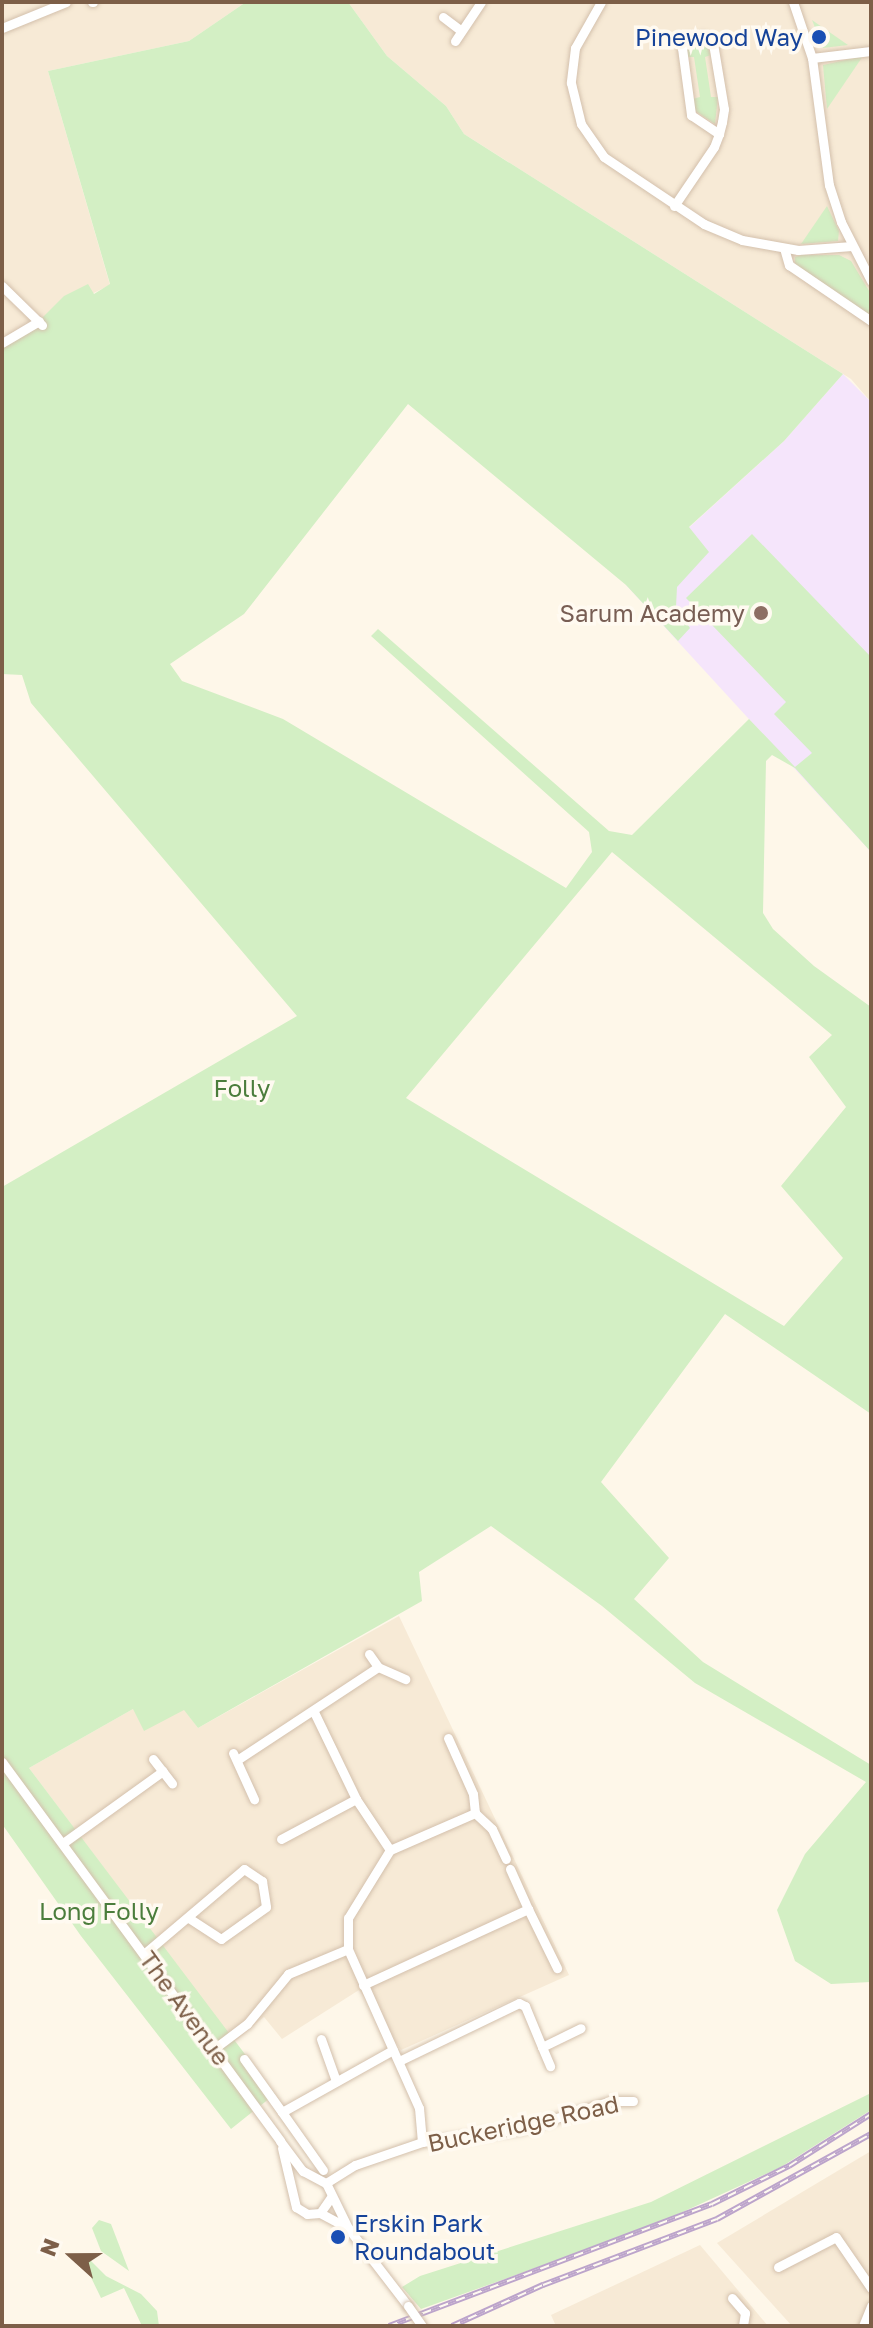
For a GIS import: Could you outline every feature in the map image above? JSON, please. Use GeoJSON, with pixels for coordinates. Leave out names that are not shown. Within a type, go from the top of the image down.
{"type":"FeatureCollection","features":[{"type":"Feature","properties":{"kind":"street"},"geometry":{"type":"LineString","coordinates":[[2,28],[66,2]]}},
{"type":"Feature","properties":{"kind":"street"},"geometry":{"type":"LineString","coordinates":[[455,41],[459,29],[481,2]]}},
{"type":"Feature","properties":{"kind":"street"},"geometry":{"type":"LineString","coordinates":[[601,2],[575,48],[571,83],[577,114],[604,157],[674,206],[722,233],[784,248],[852,246]]}},
{"type":"Feature","properties":{"kind":"street"},"geometry":{"type":"LineString","coordinates":[[793,2],[812,58],[829,185],[852,246],[871,281]]}},
{"type":"Feature","properties":{"kind":"street"},"geometry":{"type":"LineString","coordinates":[[443,17],[459,29]]}},
{"type":"Feature","properties":{"kind":"street"},"geometry":{"type":"LineString","coordinates":[[674,206],[719,134],[724,109],[713,43],[704,37],[686,39],[682,48],[691,115],[719,134]]}},
{"type":"Feature","properties":{"kind":"street"},"geometry":{"type":"LineString","coordinates":[[812,58],[871,51]]}},
{"type":"Feature","properties":{"kind":"street"},"geometry":{"type":"LineString","coordinates":[[784,248],[789,265],[871,321]]}},
{"type":"Feature","properties":{"kind":"street"},"geometry":{"type":"LineString","coordinates":[[2,286],[40,323],[2,343]]}},
{"type":"Feature","properties":{"kind":"street"},"geometry":{"type":"LineString","coordinates":[[369,1654],[378,1667],[405,1679]]}},
{"type":"Feature","properties":{"kind":"street"},"geometry":{"type":"LineString","coordinates":[[254,1799],[235,1757],[314,1712],[378,1667]]}},
{"type":"Feature","properties":{"kind":"street"},"geometry":{"type":"LineString","coordinates":[[314,1712],[356,1799],[390,1850]]}},
{"type":"Feature","properties":{"kind":"street"},"geometry":{"type":"LineString","coordinates":[[448,1738],[473,1794],[475,1813],[492,1829],[506,1859]]}},
{"type":"Feature","properties":{"kind":"street"},"geometry":{"type":"LineString","coordinates":[[153,1759],[172,1783]]}},
{"type":"Feature","properties":{"kind":"street","name":"The Avenue"},"geometry":{"type":"LineString","coordinates":[[2,1762],[309,2177]]}},
{"type":"Feature","properties":{"kind":"street"},"geometry":{"type":"LineString","coordinates":[[63,1843],[163,1771]]}},
{"type":"Feature","properties":{"kind":"street"},"geometry":{"type":"LineString","coordinates":[[281,1839],[356,1799]]}},
{"type":"Feature","properties":{"kind":"street"},"geometry":{"type":"LineString","coordinates":[[422,2142],[419,2108],[348,1949],[352,1905],[390,1850],[475,1813]]}},
{"type":"Feature","properties":{"kind":"street"},"geometry":{"type":"LineString","coordinates":[[145,1953],[189,1918],[193,1909],[244,1869],[262,1881],[266,1907],[221,1939],[189,1918]]}},
{"type":"Feature","properties":{"kind":"street"},"geometry":{"type":"LineString","coordinates":[[510,1869],[557,1968]]}},
{"type":"Feature","properties":{"kind":"street"},"geometry":{"type":"LineString","coordinates":[[363,1985],[528,1909]]}},
{"type":"Feature","properties":{"kind":"street"},"geometry":{"type":"LineString","coordinates":[[215,2048],[247,2024],[288,1974],[348,1949]]}},
{"type":"Feature","properties":{"kind":"street"},"geometry":{"type":"LineString","coordinates":[[399,2061],[519,2003],[550,2066]]}},
{"type":"Feature","properties":{"kind":"street"},"geometry":{"type":"LineString","coordinates":[[542,2047],[581,2028]]}},
{"type":"Feature","properties":{"kind":"street"},"geometry":{"type":"LineString","coordinates":[[321,2039],[336,2081]]}},
{"type":"Feature","properties":{"kind":"street"},"geometry":{"type":"LineString","coordinates":[[282,2112],[393,2050]]}},
{"type":"Feature","properties":{"kind":"street"},"geometry":{"type":"LineString","coordinates":[[244,2059],[323,2170]]}},
{"type":"Feature","properties":{"kind":"street","name":"Buckeridge Road"},"geometry":{"type":"LineString","coordinates":[[326,2183],[355,2165],[422,2142],[521,2129],[611,2101],[633,2101]]}},
{"type":"Feature","properties":{"kind":"street","name":"The Avenue"},"geometry":{"type":"LineString","coordinates":[[280,2141],[292,2194]]}},
{"type":"Feature","properties":{"kind":"street"},"geometry":{"type":"LineString","coordinates":[[348,2228],[320,2213],[301,2212],[292,2194],[298,2182],[309,2177],[326,2183],[348,2228],[422,2326]]}},
{"type":"Feature","properties":{"kind":"street"},"geometry":{"type":"LineString","coordinates":[[320,2213],[331,2197]]}},
{"type":"Feature","properties":{"kind":"street"},"geometry":{"type":"LineString","coordinates":[[778,2267],[836,2237],[871,2288]]}},
{"type":"Feature","properties":{"kind":"street"},"geometry":{"type":"LineString","coordinates":[[732,2298],[745,2313],[743,2326]]}},
{"type":"Feature","properties":{"kind":"street"},"geometry":{"type":"LineString","coordinates":[[863,2326],[871,2306]]}},
{"type":"Feature","properties":{"kind":"shaded area"},"geometry":{"type":"Polygon","coordinates":[[[2,2],[246,2],[189,41],[48,71],[110,285],[2,338],[2,2]]]}},
{"type":"Feature","properties":{"kind":"shaded area"},"geometry":{"type":"Polygon","coordinates":[[[348,2],[871,2],[871,402],[851,379],[464,134],[446,106],[387,56],[348,2]]]}},
{"type":"Feature","properties":{"kind":"shaded area","name":"Sarum Academy"},"geometry":{"type":"Polygon","coordinates":[[[843,374],[871,402],[871,852],[626,585],[784,441],[843,374]]]}},
{"type":"Feature","properties":{"kind":"shaded area"},"geometry":{"type":"Polygon","coordinates":[[[399,1616],[569,1975],[401,2050],[359,1990],[282,2039],[264,2017],[234,2042],[29,1768],[133,1709],[184,1709],[198,1728],[399,1616]]]}},
{"type":"Feature","properties":{"kind":"shaded area"},"geometry":{"type":"Polygon","coordinates":[[[871,2151],[871,2326],[792,2326],[717,2243],[871,2151]]]}},
{"type":"Feature","properties":{"kind":"shaded area"},"geometry":{"type":"Polygon","coordinates":[[[700,2245],[768,2326],[556,2326],[551,2315],[700,2245]]]}},
{"type":"Feature","properties":{"kind":"green space"},"geometry":{"type":"Polygon","coordinates":[[[246,2],[348,2],[387,56],[446,106],[464,134],[843,374],[784,441],[689,527],[709,552],[677,587],[676,607],[690,628],[678,641],[626,585],[408,404],[244,614],[170,664],[182,681],[283,719],[566,888],[592,852],[589,832],[371,636],[378,629],[609,831],[632,835],[749,719],[795,767],[812,753],[774,714],[786,702],[686,598],[752,534],[871,657],[871,852],[795,768],[772,755],[766,761],[763,913],[773,929],[814,966],[871,1007],[871,1414],[725,1314],[601,1482],[669,1558],[634,1599],[703,1662],[871,1765],[871,1982],[831,1984],[795,1961],[777,1910],[805,1854],[866,1782],[695,1683],[602,1606],[491,1526],[419,1572],[422,1601],[198,1728],[184,1710],[144,1731],[133,1709],[29,1768],[275,2094],[231,2129],[81,1936],[2,1824],[2,1187],[297,1016],[31,703],[22,675],[2,674],[2,341],[33,327],[64,296],[88,284],[94,294],[110,284],[48,71],[189,41],[246,2]],[[612,852],[406,1098],[784,1326],[843,1258],[781,1186],[846,1107],[809,1057],[832,1035],[612,852]]]}},
{"type":"Feature","properties":{"kind":"green space"},"geometry":{"type":"Polygon","coordinates":[[[812,20],[848,45],[823,48],[812,20]]]}},
{"type":"Feature","properties":{"kind":"green space"},"geometry":{"type":"Polygon","coordinates":[[[704,41],[711,55],[705,57],[711,97],[718,97],[715,124],[694,110],[692,99],[700,97],[694,57],[686,57],[687,45],[704,41]]]}},
{"type":"Feature","properties":{"kind":"green space"},"geometry":{"type":"Polygon","coordinates":[[[863,56],[827,109],[823,65],[863,56]]]}},
{"type":"Feature","properties":{"kind":"green space"},"geometry":{"type":"Polygon","coordinates":[[[827,206],[839,231],[838,241],[801,244],[827,206]]]}},
{"type":"Feature","properties":{"kind":"green space"},"geometry":{"type":"Polygon","coordinates":[[[839,255],[851,261],[871,294],[871,320],[795,265],[795,257],[839,255]]]}},
{"type":"Feature","properties":{"kind":"green space"},"geometry":{"type":"Polygon","coordinates":[[[871,2093],[871,2110],[781,2167],[650,2227],[421,2309],[402,2287],[420,2276],[651,2202],[871,2093]]]}},
{"type":"Feature","properties":{"kind":"green space"},"geometry":{"type":"Polygon","coordinates":[[[99,2220],[111,2224],[129,2271],[101,2251],[92,2228],[99,2220]]]}},
{"type":"Feature","properties":{"kind":"green space"},"geometry":{"type":"Polygon","coordinates":[[[90,2260],[106,2276],[141,2294],[157,2311],[159,2326],[142,2326],[124,2288],[101,2298],[84,2263],[90,2260]]]}},
{"type":"Feature","properties":{"kind":"railway"},"geometry":{"type":"LineString","coordinates":[[389,2326],[712,2204],[789,2166],[871,2114]]}},
{"type":"Feature","properties":{"kind":"railway"},"geometry":{"type":"LineString","coordinates":[[452,2326],[543,2285],[717,2219],[871,2134]]}},
{"type":"Feature","properties":{"kind":"place","name":"Pinewood Way"},"geometry":{"type":"Point","coordinates":[819,37]}},
{"type":"Feature","properties":{"kind":"place","name":"Sarum Academy"},"geometry":{"type":"Point","coordinates":[761,613]}},
{"type":"Feature","properties":{"kind":"place","name":"Erskin Park Roundabout"},"geometry":{"type":"Point","coordinates":[338,2237]}},
{"type":"Feature","properties":{"kind":"park label","name":"Folly"},"geometry":{"type":"Point","coordinates":[242,1088]}},
{"type":"Feature","properties":{"kind":"park label","name":"Long Folly"},"geometry":{"type":"Point","coordinates":[99,1911]}}]}
